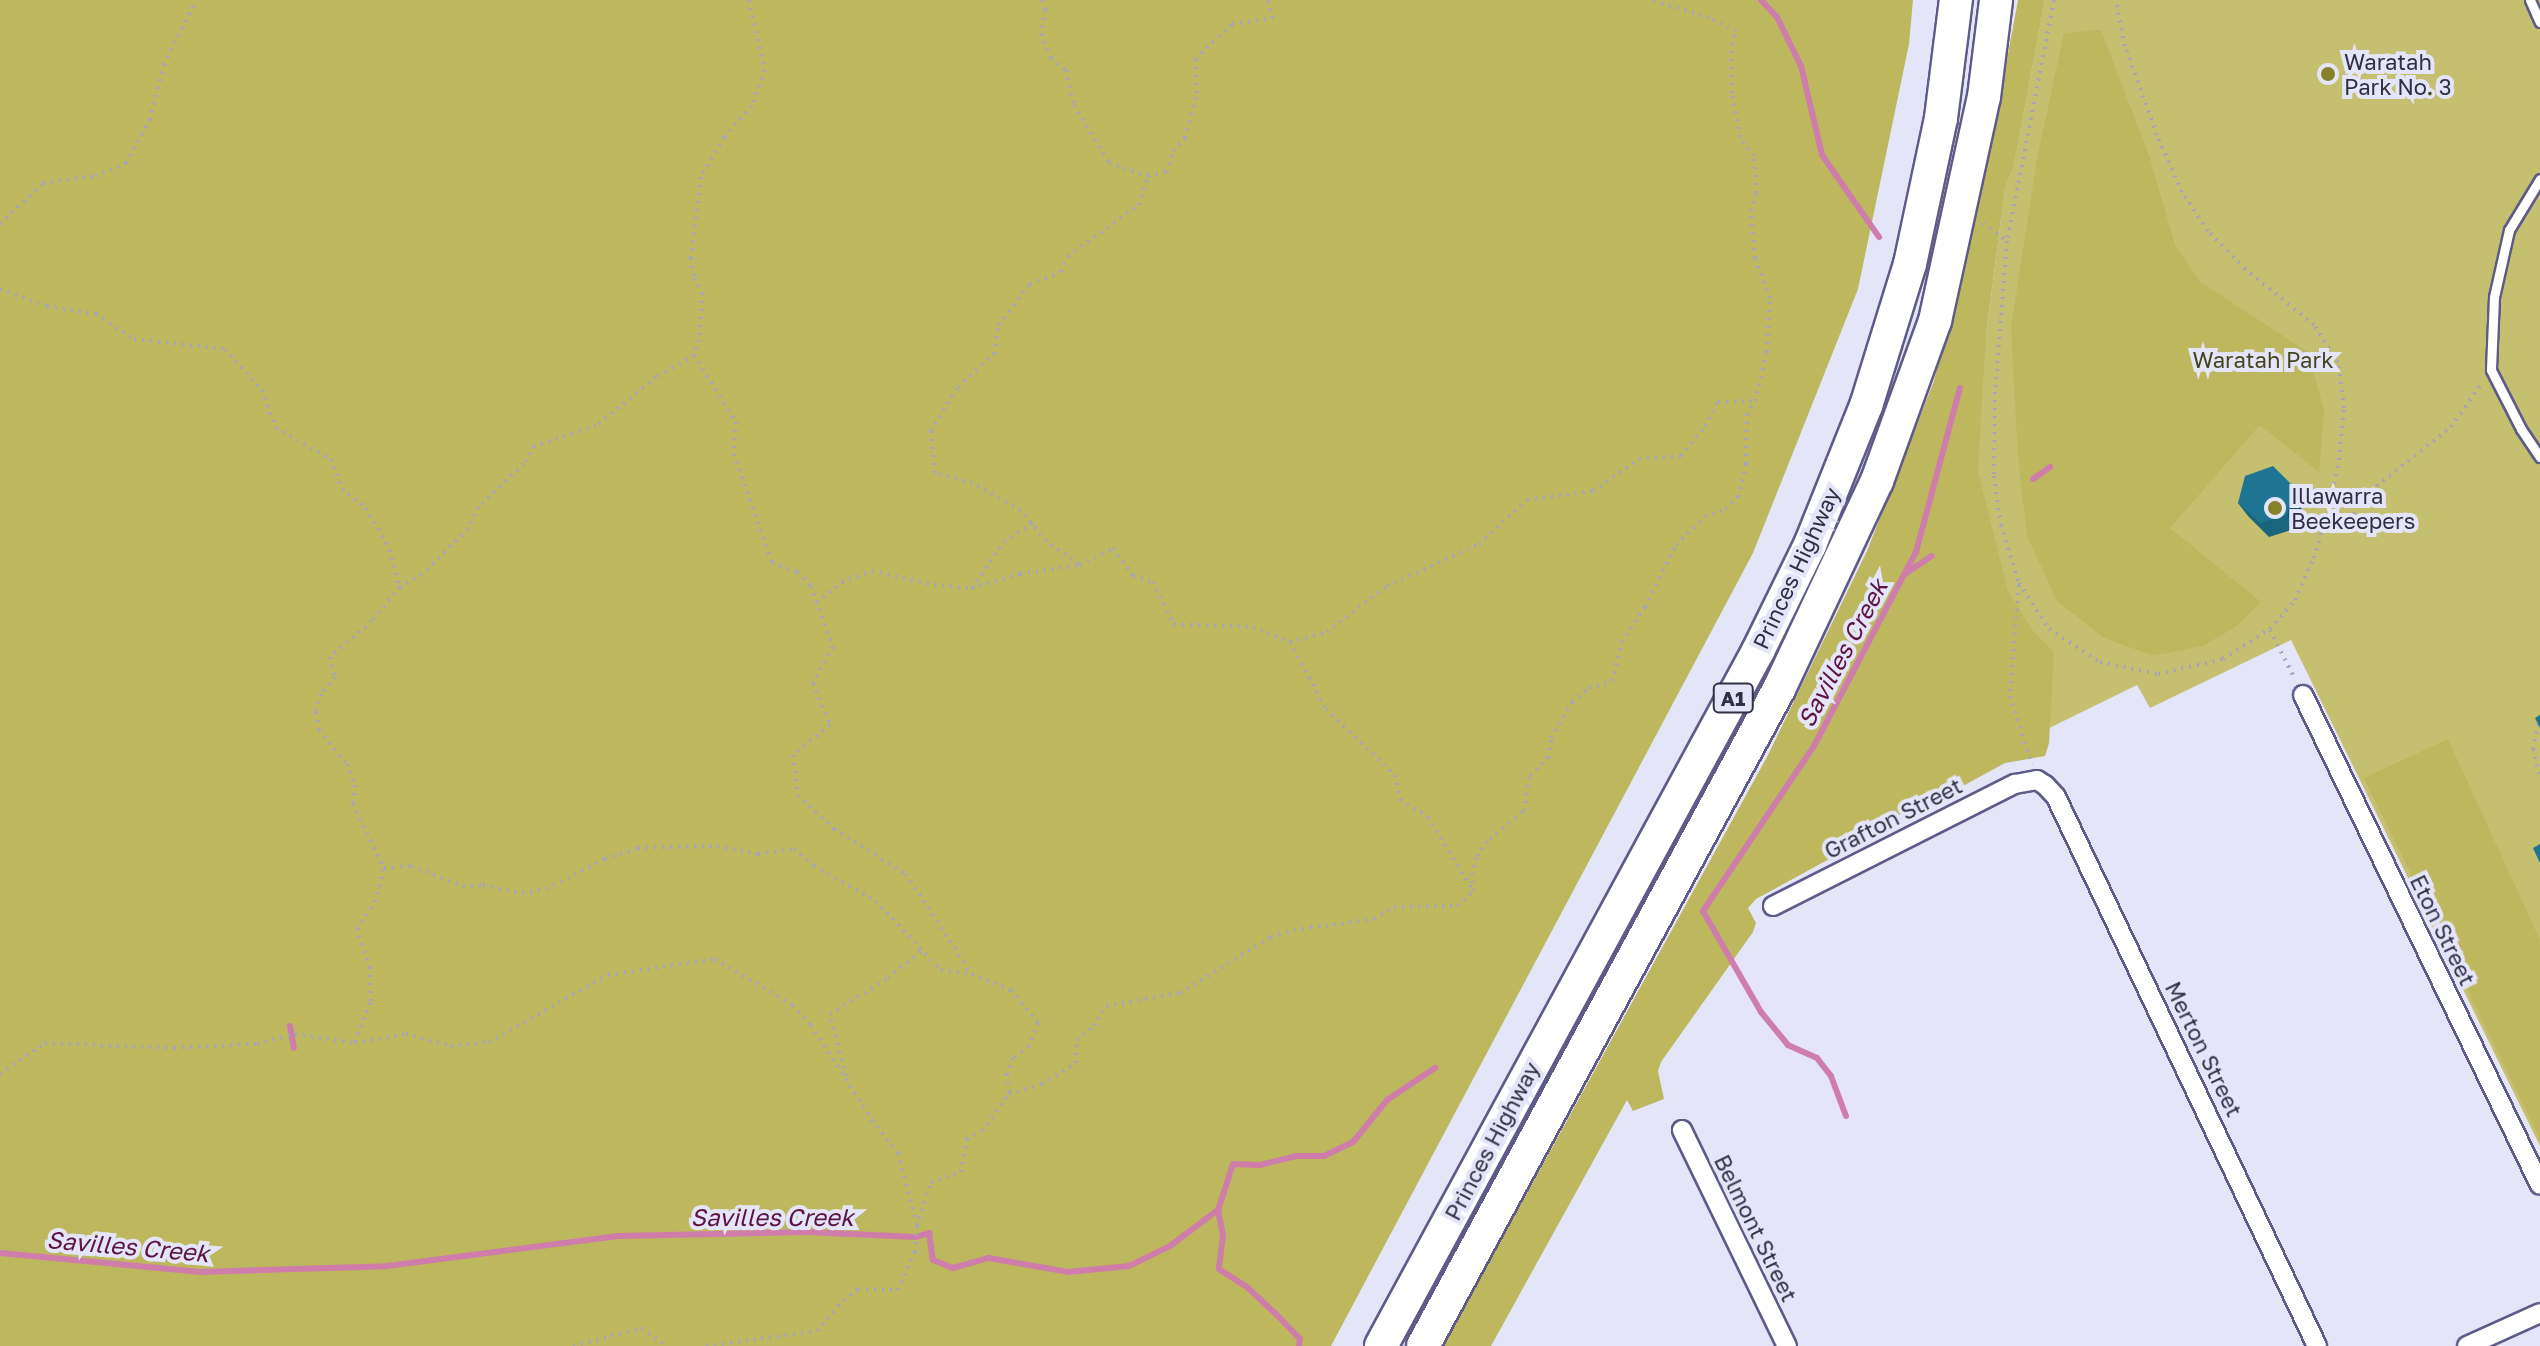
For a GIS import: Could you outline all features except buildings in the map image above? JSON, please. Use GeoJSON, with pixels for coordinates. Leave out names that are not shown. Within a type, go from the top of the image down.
{"type":"FeatureCollection","features":[{"type":"Feature","properties":{"kind":"highway","name":"Princes Highway"},"geometry":{"type":"LineString","coordinates":[[1381,1346],[1758,651],[1834,490],[1866,406],[1910,264],[1941,118],[1956,0]]}},
{"type":"Feature","properties":{"kind":"highway","name":"Princes Highway"},"geometry":{"type":"LineString","coordinates":[[1423,1346],[1779,689],[1877,481],[1939,307],[1984,97],[1996,0]]}},
{"type":"Feature","properties":{"kind":"street","name":"Eton Street"},"geometry":{"type":"LineString","coordinates":[[2303,695],[2540,1185]]}},
{"type":"Feature","properties":{"kind":"street","name":"Grafton Street"},"geometry":{"type":"LineString","coordinates":[[1773,906],[2015,784],[2037,780]]}},
{"type":"Feature","properties":{"kind":"street","name":"Merton Street"},"geometry":{"type":"LineString","coordinates":[[2037,780],[2056,797],[2317,1346]]}},
{"type":"Feature","properties":{"kind":"street","name":"Belmont Street"},"geometry":{"type":"LineString","coordinates":[[1682,1130],[1787,1346]]}},
{"type":"Feature","properties":{"kind":"street"},"geometry":{"type":"LineString","coordinates":[[2467,1346],[2540,1313]]}},
{"type":"Feature","properties":{"kind":"lane"},"geometry":{"type":"LineString","coordinates":[[2530,0],[2540,22]]}},
{"type":"Feature","properties":{"kind":"lane"},"geometry":{"type":"LineString","coordinates":[[2540,179],[2509,230],[2494,297],[2491,370],[2521,429],[2540,457]]}},
{"type":"Feature","properties":{"kind":"path"},"geometry":{"type":"LineString","coordinates":[[0,224],[43,183],[95,176],[126,163],[150,120],[164,65],[196,0]]}},
{"type":"Feature","properties":{"kind":"path"},"geometry":{"type":"LineString","coordinates":[[355,1043],[371,1001],[370,968],[357,929],[375,902],[384,868],[353,804],[355,785],[347,764],[319,730],[316,712],[321,694],[335,677],[330,657],[372,621],[400,587],[422,574],[468,529],[478,507],[524,464],[534,446],[596,426],[656,377],[694,355],[699,340],[703,293],[694,278],[691,258],[701,177],[724,137],[752,106],[765,70],[749,0]]}},
{"type":"Feature","properties":{"kind":"path"},"geometry":{"type":"LineString","coordinates":[[1042,0],[1046,10],[1041,34],[1051,58],[1066,70],[1074,105],[1109,163],[1148,176],[1167,172],[1173,151],[1185,138],[1197,93],[1195,59],[1232,24],[1273,18],[1268,0]]}},
{"type":"Feature","properties":{"kind":"path"},"geometry":{"type":"LineString","coordinates":[[917,1226],[931,1182],[961,1172],[967,1139],[982,1131],[1009,1094],[1042,1084],[1076,1063],[1077,1040],[1094,1026],[1106,1006],[1180,993],[1283,934],[1374,919],[1394,907],[1458,906],[1473,891],[1472,875],[1477,856],[1490,839],[1524,811],[1530,775],[1548,758],[1551,738],[1572,702],[1589,688],[1612,681],[1622,642],[1676,545],[1705,517],[1725,509],[1738,497],[1746,464],[1747,415],[1755,401],[1767,352],[1770,298],[1755,258],[1751,211],[1757,193],[1754,156],[1740,137],[1732,93],[1731,53],[1736,31],[1709,18],[1652,0]]}},
{"type":"Feature","properties":{"kind":"path"},"geometry":{"type":"LineString","coordinates":[[2054,0],[2007,241],[1995,392],[1994,476],[2001,525],[2019,583],[2049,629],[2100,662],[2158,674],[2223,659],[2270,629],[2295,600],[2314,558],[2327,515],[2339,460],[2344,408],[2338,362],[2314,325],[2245,269],[2208,231],[2182,192],[2157,135],[2125,46],[2116,0]]}},
{"type":"Feature","properties":{"kind":"path"},"geometry":{"type":"LineString","coordinates":[[1080,565],[1046,541],[1021,510],[972,483],[935,473],[931,431],[958,387],[994,354],[999,325],[1030,284],[1061,272],[1068,256],[1139,205],[1148,176]]}},
{"type":"Feature","properties":{"kind":"path"},"geometry":{"type":"LineString","coordinates":[[0,289],[47,306],[96,314],[134,339],[225,349],[262,390],[276,428],[331,459],[342,489],[366,508],[390,550],[400,587]]}},
{"type":"Feature","properties":{"kind":"path"},"geometry":{"type":"LineString","coordinates":[[694,355],[736,422],[734,454],[772,563],[798,572],[811,586],[833,647],[813,683],[830,725],[793,755],[798,795],[834,829],[906,874],[972,974]]}},
{"type":"Feature","properties":{"kind":"path"},"geometry":{"type":"LineString","coordinates":[[2327,515],[2350,521],[2364,496],[2451,427],[2491,370]]}},
{"type":"Feature","properties":{"kind":"path"},"geometry":{"type":"LineString","coordinates":[[817,603],[842,582],[872,571],[934,585],[972,588],[1020,574],[1080,565],[1113,548],[1133,576],[1153,582],[1174,624],[1253,627],[1290,642],[1327,632],[1387,586],[1479,544],[1527,500],[1593,491],[1639,459],[1681,456],[1705,426],[1718,402],[1755,401]]}},
{"type":"Feature","properties":{"kind":"path"},"geometry":{"type":"LineString","coordinates":[[972,588],[1004,542],[1033,523]]}},
{"type":"Feature","properties":{"kind":"path"},"geometry":{"type":"LineString","coordinates":[[2019,583],[2010,696],[2037,780]]}},
{"type":"Feature","properties":{"kind":"path"},"geometry":{"type":"LineString","coordinates":[[2270,629],[2303,695]]}},
{"type":"Feature","properties":{"kind":"path"},"geometry":{"type":"LineString","coordinates":[[1290,642],[1326,709],[1395,775],[1400,800],[1428,817],[1473,891]]}},
{"type":"Feature","properties":{"kind":"path"},"geometry":{"type":"LineString","coordinates":[[2540,716],[2533,749],[2540,778]]}},
{"type":"Feature","properties":{"kind":"path"},"geometry":{"type":"LineString","coordinates":[[384,868],[411,866],[463,886],[483,885],[522,893],[546,889],[605,859],[638,848],[717,846],[758,854],[794,849],[814,866],[876,901],[941,970],[972,974],[1011,990],[1038,1023],[1029,1046],[1013,1058],[1007,1074],[1009,1094]]}},
{"type":"Feature","properties":{"kind":"path"},"geometry":{"type":"LineString","coordinates":[[848,1081],[830,1014],[888,978],[923,950]]}},
{"type":"Feature","properties":{"kind":"path"},"geometry":{"type":"LineString","coordinates":[[0,1074],[45,1043],[174,1048],[257,1044],[295,1034],[355,1043],[406,1034],[451,1046],[489,1042],[608,975],[715,959],[793,1005],[811,1025],[898,1153],[913,1198],[917,1226],[915,1252],[898,1290],[858,1289],[817,1331],[706,1346]]}},
{"type":"Feature","properties":{"kind":"path"},"geometry":{"type":"LineString","coordinates":[[573,1346],[642,1328],[666,1346]]}},
{"type":"Feature","properties":{"kind":"green space"},"geometry":{"type":"Polygon","coordinates":[[[0,0],[1913,0],[1909,44],[1858,289],[1753,553],[1331,1346],[0,1346],[0,0]]]}},
{"type":"Feature","properties":{"kind":"green space"},"geometry":{"type":"Polygon","coordinates":[[[2018,0],[2045,0],[2014,165],[2005,189],[1986,335],[1978,471],[2008,591],[2033,631],[2054,652],[2049,743],[2045,756],[2005,763],[1756,899],[1748,908],[1756,923],[1753,932],[1661,1062],[1658,1071],[1664,1099],[1633,1111],[1627,1100],[1491,1346],[1443,1346],[1767,757],[1867,551],[1934,381],[1993,135],[2018,0]]]}},
{"type":"Feature","properties":{"kind":"green space","name":"Waratah Park"},"geometry":{"type":"Polygon","coordinates":[[[2045,0],[2540,0],[2540,1146],[2291,640],[2150,708],[2137,685],[1994,755],[1945,520],[1986,335],[2005,189],[2014,164],[2045,0]]]}},
{"type":"Feature","properties":{"kind":"green space"},"geometry":{"type":"Polygon","coordinates":[[[2101,30],[2150,158],[2175,245],[2200,282],[2308,352],[2324,410],[2319,472],[2260,425],[2170,528],[2261,602],[2237,626],[2203,646],[2154,656],[2104,638],[2057,601],[2027,536],[2018,459],[2011,327],[2037,159],[2064,33],[2101,30]]]}},
{"type":"Feature","properties":{"kind":"green space"},"geometry":{"type":"Polygon","coordinates":[[[2448,739],[2540,940],[2540,1139],[2364,778],[2448,739]]]}},
{"type":"Feature","properties":{"kind":"waterway","name":"Savilles Creek"},"geometry":{"type":"LineString","coordinates":[[1761,0],[1777,17],[1801,66],[1822,155],[1879,237]]}},
{"type":"Feature","properties":{"kind":"waterway","name":"Savilles Creek"},"geometry":{"type":"LineString","coordinates":[[1846,1116],[1831,1076],[1817,1058],[1788,1045],[1761,1012],[1703,911],[1814,746],[1916,552],[1960,388]]}},
{"type":"Feature","properties":{"kind":"waterway"},"geometry":{"type":"LineString","coordinates":[[2033,479],[2050,467]]}},
{"type":"Feature","properties":{"kind":"waterway"},"geometry":{"type":"LineString","coordinates":[[1905,574],[1932,556]]}},
{"type":"Feature","properties":{"kind":"waterway"},"geometry":{"type":"LineString","coordinates":[[290,1026],[294,1048]]}},
{"type":"Feature","properties":{"kind":"waterway","name":"Savilles Creek"},"geometry":{"type":"LineString","coordinates":[[0,1253],[201,1272],[387,1266],[618,1236],[806,1232],[916,1237],[929,1233],[933,1260],[953,1268],[989,1258],[1068,1272],[1129,1266],[1170,1246],[1218,1210],[1233,1164],[1260,1165],[1295,1156],[1324,1156],[1353,1142],[1387,1100],[1435,1068]]}},
{"type":"Feature","properties":{"kind":"waterway"},"geometry":{"type":"LineString","coordinates":[[1218,1210],[1223,1235],[1219,1269],[1248,1288],[1275,1313],[1300,1339],[1299,1346]]}},
{"type":"Feature","properties":{"kind":"place","name":"Waratah Park No. 3"},"geometry":{"type":"Point","coordinates":[2328,74]}},
{"type":"Feature","properties":{"kind":"place","name":"Illawarra Beekeepers"},"geometry":{"type":"Point","coordinates":[2275,508]}}]}
